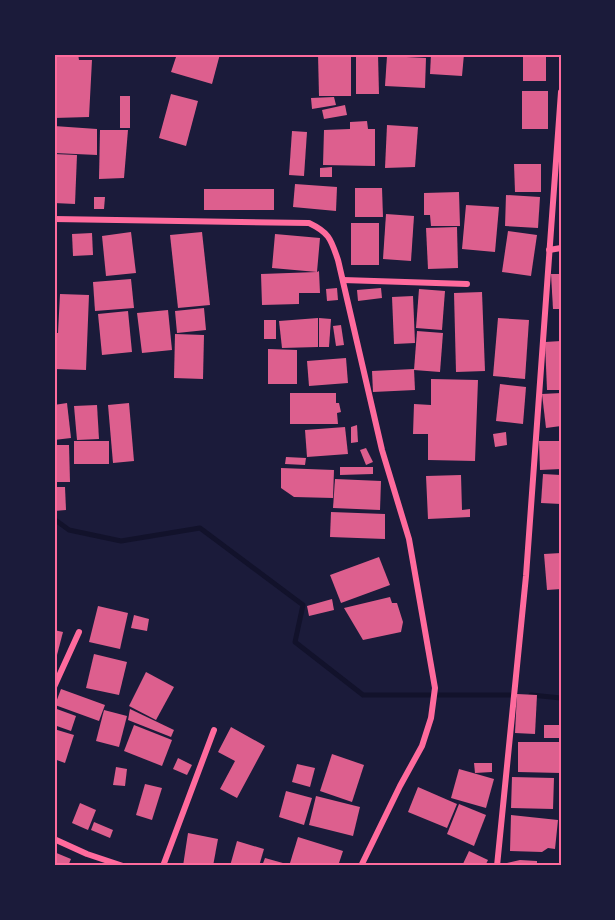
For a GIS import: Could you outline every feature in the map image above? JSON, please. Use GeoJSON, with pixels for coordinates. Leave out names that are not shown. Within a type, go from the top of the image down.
{"type":"FeatureCollection","features":[{"type":"Feature","properties":{"kind":"street"},"geometry":{"type":"LineString","coordinates":[[497,866],[526,576],[561,92]]}},
{"type":"Feature","properties":{"kind":"street"},"geometry":{"type":"LineString","coordinates":[[54,219],[309,223],[323,230],[331,241],[339,260],[382,450],[409,539],[435,688],[431,718],[422,746],[360,866]]}},
{"type":"Feature","properties":{"kind":"street"},"geometry":{"type":"LineString","coordinates":[[549,249],[561,248]]}},
{"type":"Feature","properties":{"kind":"street"},"geometry":{"type":"LineString","coordinates":[[343,280],[467,284]]}},
{"type":"Feature","properties":{"kind":"street"},"geometry":{"type":"LineString","coordinates":[[54,687],[79,632]]}},
{"type":"Feature","properties":{"kind":"street"},"geometry":{"type":"LineString","coordinates":[[162,866],[214,730]]}},
{"type":"Feature","properties":{"kind":"street"},"geometry":{"type":"LineString","coordinates":[[54,839],[87,854],[123,866]]}},
{"type":"Feature","properties":{"kind":"building"},"geometry":{"type":"Polygon","coordinates":[[[57,54],[78,54],[79,60],[92,60],[89,117],[54,118],[57,54]]]}},
{"type":"Feature","properties":{"kind":"building"},"geometry":{"type":"Polygon","coordinates":[[[177,54],[220,54],[212,84],[171,72],[177,54]]]}},
{"type":"Feature","properties":{"kind":"building"},"geometry":{"type":"Polygon","coordinates":[[[318,54],[351,54],[351,96],[319,96],[318,54]]]}},
{"type":"Feature","properties":{"kind":"building"},"geometry":{"type":"Polygon","coordinates":[[[356,54],[378,54],[379,94],[356,94],[356,54]]]}},
{"type":"Feature","properties":{"kind":"building"},"geometry":{"type":"Polygon","coordinates":[[[431,54],[464,54],[462,76],[430,74],[431,54]]]}},
{"type":"Feature","properties":{"kind":"building"},"geometry":{"type":"Polygon","coordinates":[[[387,56],[426,58],[425,88],[385,86],[387,56]]]}},
{"type":"Feature","properties":{"kind":"building"},"geometry":{"type":"Polygon","coordinates":[[[523,57],[546,57],[546,81],[523,81],[523,57]]]}},
{"type":"Feature","properties":{"kind":"building"},"geometry":{"type":"Polygon","coordinates":[[[522,91],[548,91],[548,129],[522,129],[522,91]]]}},
{"type":"Feature","properties":{"kind":"building"},"geometry":{"type":"Polygon","coordinates":[[[171,94],[198,101],[186,146],[159,138],[171,94]]]}},
{"type":"Feature","properties":{"kind":"building"},"geometry":{"type":"Polygon","coordinates":[[[120,96],[130,96],[130,128],[120,128],[120,96]]]}},
{"type":"Feature","properties":{"kind":"building"},"geometry":{"type":"Polygon","coordinates":[[[334,97],[336,105],[312,109],[311,98],[334,97]]]}},
{"type":"Feature","properties":{"kind":"building"},"geometry":{"type":"Polygon","coordinates":[[[345,105],[347,115],[324,119],[322,110],[345,105]]]}},
{"type":"Feature","properties":{"kind":"building"},"geometry":{"type":"Polygon","coordinates":[[[367,121],[368,129],[375,129],[375,166],[323,165],[324,130],[350,129],[350,122],[367,121]]]}},
{"type":"Feature","properties":{"kind":"building"},"geometry":{"type":"Polygon","coordinates":[[[387,125],[418,127],[415,167],[385,168],[387,125]]]}},
{"type":"Feature","properties":{"kind":"building"},"geometry":{"type":"Polygon","coordinates":[[[54,126],[97,129],[97,155],[54,153],[54,126]]]}},
{"type":"Feature","properties":{"kind":"building"},"geometry":{"type":"Polygon","coordinates":[[[100,130],[128,130],[124,178],[99,179],[100,130]]]}},
{"type":"Feature","properties":{"kind":"building"},"geometry":{"type":"Polygon","coordinates":[[[292,131],[307,132],[304,176],[289,175],[292,131]]]}},
{"type":"Feature","properties":{"kind":"building"},"geometry":{"type":"Polygon","coordinates":[[[54,154],[77,155],[75,204],[54,203],[54,154]]]}},
{"type":"Feature","properties":{"kind":"building"},"geometry":{"type":"Polygon","coordinates":[[[514,164],[541,164],[541,192],[515,192],[514,164]]]}},
{"type":"Feature","properties":{"kind":"building"},"geometry":{"type":"Polygon","coordinates":[[[332,167],[332,177],[320,177],[320,168],[332,167]]]}},
{"type":"Feature","properties":{"kind":"building"},"geometry":{"type":"Polygon","coordinates":[[[295,184],[337,187],[336,211],[293,207],[295,184]]]}},
{"type":"Feature","properties":{"kind":"building"},"geometry":{"type":"Polygon","coordinates":[[[355,188],[382,188],[383,217],[355,217],[355,188]]]}},
{"type":"Feature","properties":{"kind":"building"},"geometry":{"type":"Polygon","coordinates":[[[204,189],[274,189],[274,210],[204,210],[204,189]]]}},
{"type":"Feature","properties":{"kind":"building"},"geometry":{"type":"Polygon","coordinates":[[[459,192],[460,226],[431,226],[430,215],[424,215],[424,193],[459,192]]]}},
{"type":"Feature","properties":{"kind":"building"},"geometry":{"type":"Polygon","coordinates":[[[506,195],[540,197],[538,228],[505,226],[506,195]]]}},
{"type":"Feature","properties":{"kind":"building"},"geometry":{"type":"Polygon","coordinates":[[[94,197],[105,197],[104,209],[94,209],[94,197]]]}},
{"type":"Feature","properties":{"kind":"building"},"geometry":{"type":"Polygon","coordinates":[[[466,205],[499,207],[495,252],[462,249],[466,205]]]}},
{"type":"Feature","properties":{"kind":"building"},"geometry":{"type":"Polygon","coordinates":[[[386,214],[414,216],[411,261],[383,259],[386,214]]]}},
{"type":"Feature","properties":{"kind":"building"},"geometry":{"type":"Polygon","coordinates":[[[351,223],[379,223],[379,265],[351,265],[351,223]]]}},
{"type":"Feature","properties":{"kind":"building"},"geometry":{"type":"Polygon","coordinates":[[[457,227],[458,268],[428,269],[426,228],[457,227]]]}},
{"type":"Feature","properties":{"kind":"building"},"geometry":{"type":"Polygon","coordinates":[[[508,231],[537,235],[531,276],[502,272],[508,231]]]}},
{"type":"Feature","properties":{"kind":"building"},"geometry":{"type":"Polygon","coordinates":[[[131,232],[136,273],[106,276],[102,236],[131,232]]]}},
{"type":"Feature","properties":{"kind":"building"},"geometry":{"type":"Polygon","coordinates":[[[202,232],[210,305],[178,308],[170,235],[202,232]]]}},
{"type":"Feature","properties":{"kind":"building"},"geometry":{"type":"Polygon","coordinates":[[[92,233],[93,255],[73,256],[72,234],[92,233]]]}},
{"type":"Feature","properties":{"kind":"building"},"geometry":{"type":"Polygon","coordinates":[[[275,234],[320,238],[317,272],[272,268],[275,234]]]}},
{"type":"Feature","properties":{"kind":"building"},"geometry":{"type":"Polygon","coordinates":[[[319,271],[320,293],[299,293],[299,304],[262,305],[261,274],[319,271]]]}},
{"type":"Feature","properties":{"kind":"building"},"geometry":{"type":"Polygon","coordinates":[[[551,274],[561,274],[561,309],[553,309],[551,274]]]}},
{"type":"Feature","properties":{"kind":"building"},"geometry":{"type":"Polygon","coordinates":[[[131,279],[134,308],[95,311],[93,282],[131,279]]]}},
{"type":"Feature","properties":{"kind":"building"},"geometry":{"type":"Polygon","coordinates":[[[337,288],[338,300],[327,301],[326,289],[337,288]]]}},
{"type":"Feature","properties":{"kind":"building"},"geometry":{"type":"Polygon","coordinates":[[[381,288],[382,298],[358,301],[357,290],[381,288]]]}},
{"type":"Feature","properties":{"kind":"building"},"geometry":{"type":"Polygon","coordinates":[[[419,289],[445,291],[442,330],[416,328],[419,289]]]}},
{"type":"Feature","properties":{"kind":"building"},"geometry":{"type":"Polygon","coordinates":[[[482,292],[485,371],[456,372],[454,293],[482,292]]]}},
{"type":"Feature","properties":{"kind":"building"},"geometry":{"type":"Polygon","coordinates":[[[60,294],[89,295],[86,370],[54,369],[54,333],[58,333],[60,294]]]}},
{"type":"Feature","properties":{"kind":"building"},"geometry":{"type":"Polygon","coordinates":[[[413,296],[415,343],[394,344],[392,297],[413,296]]]}},
{"type":"Feature","properties":{"kind":"building"},"geometry":{"type":"Polygon","coordinates":[[[204,308],[206,330],[177,333],[175,311],[204,308]]]}},
{"type":"Feature","properties":{"kind":"building"},"geometry":{"type":"Polygon","coordinates":[[[168,310],[172,350],[142,353],[137,313],[168,310]]]}},
{"type":"Feature","properties":{"kind":"building"},"geometry":{"type":"Polygon","coordinates":[[[128,311],[132,352],[102,355],[98,314],[128,311]]]}},
{"type":"Feature","properties":{"kind":"building"},"geometry":{"type":"Polygon","coordinates":[[[318,318],[318,347],[282,348],[279,321],[318,318]]]}},
{"type":"Feature","properties":{"kind":"building"},"geometry":{"type":"Polygon","coordinates":[[[319,318],[331,319],[329,347],[319,347],[319,318]]]}},
{"type":"Feature","properties":{"kind":"building"},"geometry":{"type":"Polygon","coordinates":[[[498,318],[529,320],[525,379],[493,376],[498,318]]]}},
{"type":"Feature","properties":{"kind":"building"},"geometry":{"type":"Polygon","coordinates":[[[264,320],[276,320],[276,339],[264,339],[264,320]]]}},
{"type":"Feature","properties":{"kind":"building"},"geometry":{"type":"Polygon","coordinates":[[[341,325],[344,345],[336,346],[333,326],[341,325]]]}},
{"type":"Feature","properties":{"kind":"building"},"geometry":{"type":"Polygon","coordinates":[[[417,331],[443,333],[440,372],[414,370],[417,331]]]}},
{"type":"Feature","properties":{"kind":"building"},"geometry":{"type":"Polygon","coordinates":[[[175,334],[204,335],[203,379],[174,378],[175,334]]]}},
{"type":"Feature","properties":{"kind":"building"},"geometry":{"type":"Polygon","coordinates":[[[561,341],[561,390],[547,390],[545,342],[561,341]]]}},
{"type":"Feature","properties":{"kind":"building"},"geometry":{"type":"Polygon","coordinates":[[[268,349],[297,350],[297,384],[268,384],[268,349]]]}},
{"type":"Feature","properties":{"kind":"building"},"geometry":{"type":"Polygon","coordinates":[[[346,358],[348,383],[309,386],[307,361],[346,358]]]}},
{"type":"Feature","properties":{"kind":"building"},"geometry":{"type":"Polygon","coordinates":[[[414,369],[415,390],[373,392],[372,371],[414,369]]]}},
{"type":"Feature","properties":{"kind":"building"},"geometry":{"type":"Polygon","coordinates":[[[431,379],[478,380],[475,461],[428,460],[428,434],[413,434],[414,404],[431,405],[431,379]]]}},
{"type":"Feature","properties":{"kind":"building"},"geometry":{"type":"Polygon","coordinates":[[[500,384],[526,387],[523,424],[496,421],[500,384]]]}},
{"type":"Feature","properties":{"kind":"building"},"geometry":{"type":"Polygon","coordinates":[[[290,393],[336,393],[336,403],[339,403],[341,412],[337,413],[338,424],[290,424],[290,393]]]}},
{"type":"Feature","properties":{"kind":"building"},"geometry":{"type":"Polygon","coordinates":[[[561,393],[561,426],[546,428],[542,394],[561,393]]]}},
{"type":"Feature","properties":{"kind":"building"},"geometry":{"type":"Polygon","coordinates":[[[67,403],[71,438],[54,440],[54,405],[67,403]]]}},
{"type":"Feature","properties":{"kind":"building"},"geometry":{"type":"Polygon","coordinates":[[[129,403],[134,461],[113,463],[108,405],[129,403]]]}},
{"type":"Feature","properties":{"kind":"building"},"geometry":{"type":"Polygon","coordinates":[[[97,405],[99,439],[77,440],[74,406],[97,405]]]}},
{"type":"Feature","properties":{"kind":"building"},"geometry":{"type":"Polygon","coordinates":[[[357,425],[358,442],[351,443],[351,427],[357,425]]]}},
{"type":"Feature","properties":{"kind":"building"},"geometry":{"type":"Polygon","coordinates":[[[345,427],[348,454],[307,457],[305,430],[345,427]]]}},
{"type":"Feature","properties":{"kind":"building"},"geometry":{"type":"Polygon","coordinates":[[[506,432],[507,445],[495,447],[493,434],[506,432]]]}},
{"type":"Feature","properties":{"kind":"building"},"geometry":{"type":"Polygon","coordinates":[[[74,441],[109,441],[109,464],[74,464],[74,441]]]}},
{"type":"Feature","properties":{"kind":"building"},"geometry":{"type":"Polygon","coordinates":[[[539,441],[561,441],[561,469],[540,470],[539,441]]]}},
{"type":"Feature","properties":{"kind":"building"},"geometry":{"type":"Polygon","coordinates":[[[54,445],[69,445],[70,482],[54,482],[54,445]]]}},
{"type":"Feature","properties":{"kind":"building"},"geometry":{"type":"Polygon","coordinates":[[[366,448],[373,462],[366,465],[360,450],[366,448]]]}},
{"type":"Feature","properties":{"kind":"building"},"geometry":{"type":"Polygon","coordinates":[[[286,457],[306,458],[305,465],[285,464],[286,457]]]}},
{"type":"Feature","properties":{"kind":"building"},"geometry":{"type":"Polygon","coordinates":[[[340,467],[373,467],[373,474],[340,475],[340,467]]]}},
{"type":"Feature","properties":{"kind":"building"},"geometry":{"type":"Polygon","coordinates":[[[281,468],[334,470],[333,498],[294,497],[281,488],[281,468]]]}},
{"type":"Feature","properties":{"kind":"building"},"geometry":{"type":"Polygon","coordinates":[[[543,474],[561,475],[561,504],[541,503],[543,474]]]}},
{"type":"Feature","properties":{"kind":"building"},"geometry":{"type":"Polygon","coordinates":[[[461,475],[462,510],[470,509],[470,517],[428,519],[426,476],[461,475]]]}},
{"type":"Feature","properties":{"kind":"building"},"geometry":{"type":"Polygon","coordinates":[[[335,479],[381,481],[380,510],[333,508],[335,479]]]}},
{"type":"Feature","properties":{"kind":"building"},"geometry":{"type":"Polygon","coordinates":[[[54,487],[65,487],[66,510],[54,511],[54,487]]]}},
{"type":"Feature","properties":{"kind":"building"},"geometry":{"type":"Polygon","coordinates":[[[331,512],[385,514],[385,539],[330,537],[331,512]]]}},
{"type":"Feature","properties":{"kind":"building"},"geometry":{"type":"Polygon","coordinates":[[[561,553],[561,589],[547,590],[544,554],[561,553]]]}},
{"type":"Feature","properties":{"kind":"building"},"geometry":{"type":"Polygon","coordinates":[[[379,557],[390,585],[341,603],[330,575],[379,557]]]}},
{"type":"Feature","properties":{"kind":"building"},"geometry":{"type":"Polygon","coordinates":[[[390,597],[392,603],[397,603],[403,622],[401,632],[363,640],[344,608],[390,597]]]}},
{"type":"Feature","properties":{"kind":"building"},"geometry":{"type":"Polygon","coordinates":[[[332,599],[334,610],[309,616],[307,606],[332,599]]]}},
{"type":"Feature","properties":{"kind":"building"},"geometry":{"type":"Polygon","coordinates":[[[98,606],[128,613],[120,649],[89,642],[98,606]]]}},
{"type":"Feature","properties":{"kind":"building"},"geometry":{"type":"Polygon","coordinates":[[[134,615],[149,619],[147,631],[131,628],[134,615]]]}},
{"type":"Feature","properties":{"kind":"building"},"geometry":{"type":"Polygon","coordinates":[[[54,630],[63,632],[57,655],[54,655],[54,630]]]}},
{"type":"Feature","properties":{"kind":"building"},"geometry":{"type":"Polygon","coordinates":[[[94,654],[127,662],[119,695],[86,688],[94,654]]]}},
{"type":"Feature","properties":{"kind":"building"},"geometry":{"type":"Polygon","coordinates":[[[146,672],[174,687],[156,720],[129,706],[146,672]]]}},
{"type":"Feature","properties":{"kind":"building"},"geometry":{"type":"Polygon","coordinates":[[[61,689],[105,705],[99,721],[55,705],[61,689]]]}},
{"type":"Feature","properties":{"kind":"building"},"geometry":{"type":"Polygon","coordinates":[[[517,694],[537,695],[535,734],[515,733],[517,694]]]}},
{"type":"Feature","properties":{"kind":"building"},"geometry":{"type":"Polygon","coordinates":[[[54,708],[76,716],[71,731],[54,725],[54,708]]]}},
{"type":"Feature","properties":{"kind":"building"},"geometry":{"type":"Polygon","coordinates":[[[130,709],[174,730],[171,737],[128,720],[130,709]]]}},
{"type":"Feature","properties":{"kind":"building"},"geometry":{"type":"Polygon","coordinates":[[[104,710],[127,716],[119,747],[96,741],[104,710]]]}},
{"type":"Feature","properties":{"kind":"building"},"geometry":{"type":"Polygon","coordinates":[[[134,725],[172,740],[162,766],[124,751],[134,725]]]}},
{"type":"Feature","properties":{"kind":"building"},"geometry":{"type":"Polygon","coordinates":[[[544,725],[561,725],[561,738],[544,738],[544,725]]]}},
{"type":"Feature","properties":{"kind":"building"},"geometry":{"type":"Polygon","coordinates":[[[231,727],[265,746],[237,798],[220,789],[235,761],[218,752],[231,727]]]}},
{"type":"Feature","properties":{"kind":"building"},"geometry":{"type":"Polygon","coordinates":[[[54,729],[74,735],[65,763],[54,759],[54,729]]]}},
{"type":"Feature","properties":{"kind":"building"},"geometry":{"type":"Polygon","coordinates":[[[518,742],[561,742],[561,773],[518,772],[518,742]]]}},
{"type":"Feature","properties":{"kind":"building"},"geometry":{"type":"Polygon","coordinates":[[[332,754],[364,765],[352,802],[320,791],[332,754]]]}},
{"type":"Feature","properties":{"kind":"building"},"geometry":{"type":"Polygon","coordinates":[[[178,758],[192,765],[187,775],[173,769],[178,758]]]}},
{"type":"Feature","properties":{"kind":"building"},"geometry":{"type":"Polygon","coordinates":[[[474,763],[492,763],[492,772],[475,773],[474,763]]]}},
{"type":"Feature","properties":{"kind":"building"},"geometry":{"type":"Polygon","coordinates":[[[297,764],[315,768],[310,787],[292,782],[297,764]]]}},
{"type":"Feature","properties":{"kind":"building"},"geometry":{"type":"Polygon","coordinates":[[[116,767],[127,769],[125,786],[113,785],[116,767]]]}},
{"type":"Feature","properties":{"kind":"building"},"geometry":{"type":"Polygon","coordinates":[[[459,769],[494,779],[486,808],[451,798],[459,769]]]}},
{"type":"Feature","properties":{"kind":"building"},"geometry":{"type":"Polygon","coordinates":[[[512,777],[554,778],[553,809],[511,808],[512,777]]]}},
{"type":"Feature","properties":{"kind":"building"},"geometry":{"type":"Polygon","coordinates":[[[145,784],[162,788],[152,820],[136,815],[145,784]]]}},
{"type":"Feature","properties":{"kind":"building"},"geometry":{"type":"Polygon","coordinates":[[[418,787],[457,804],[447,828],[408,812],[418,787]]]}},
{"type":"Feature","properties":{"kind":"building"},"geometry":{"type":"Polygon","coordinates":[[[286,791],[312,798],[304,825],[279,817],[286,791]]]}},
{"type":"Feature","properties":{"kind":"building"},"geometry":{"type":"Polygon","coordinates":[[[316,796],[360,807],[353,836],[309,825],[316,796]]]}},
{"type":"Feature","properties":{"kind":"building"},"geometry":{"type":"Polygon","coordinates":[[[80,803],[96,810],[88,830],[72,823],[80,803]]]}},
{"type":"Feature","properties":{"kind":"building"},"geometry":{"type":"Polygon","coordinates":[[[459,804],[486,815],[474,846],[447,834],[459,804]]]}},
{"type":"Feature","properties":{"kind":"building"},"geometry":{"type":"Polygon","coordinates":[[[511,815],[558,820],[555,849],[548,848],[542,852],[510,851],[511,815]]]}},
{"type":"Feature","properties":{"kind":"building"},"geometry":{"type":"Polygon","coordinates":[[[94,822],[113,830],[110,838],[91,830],[94,822]]]}},
{"type":"Feature","properties":{"kind":"building"},"geometry":{"type":"Polygon","coordinates":[[[188,833],[218,839],[213,866],[183,866],[188,833]]]}},
{"type":"Feature","properties":{"kind":"building"},"geometry":{"type":"Polygon","coordinates":[[[298,837],[343,851],[338,866],[300,866],[290,863],[298,837]]]}},
{"type":"Feature","properties":{"kind":"building"},"geometry":{"type":"Polygon","coordinates":[[[237,841],[264,849],[259,866],[230,866],[237,841]]]}},
{"type":"Feature","properties":{"kind":"building"},"geometry":{"type":"Polygon","coordinates":[[[469,851],[488,860],[485,866],[462,866],[469,851]]]}},
{"type":"Feature","properties":{"kind":"building"},"geometry":{"type":"Polygon","coordinates":[[[54,852],[71,859],[68,866],[54,866],[54,852]]]}},
{"type":"Feature","properties":{"kind":"building"},"geometry":{"type":"Polygon","coordinates":[[[265,858],[290,865],[290,866],[262,866],[265,858]]]}},
{"type":"Feature","properties":{"kind":"building"},"geometry":{"type":"Polygon","coordinates":[[[520,860],[537,861],[537,866],[507,866],[507,863],[520,860]]]}},
{"type":"Feature","properties":{"kind":"waterway"},"geometry":{"type":"LineString","coordinates":[[54,519],[69,530],[121,541],[200,528],[303,605],[295,642],[363,695],[516,695]]}},
{"type":"Feature","properties":{"kind":"waterway"},"geometry":{"type":"LineString","coordinates":[[531,695],[561,698]]}}]}
